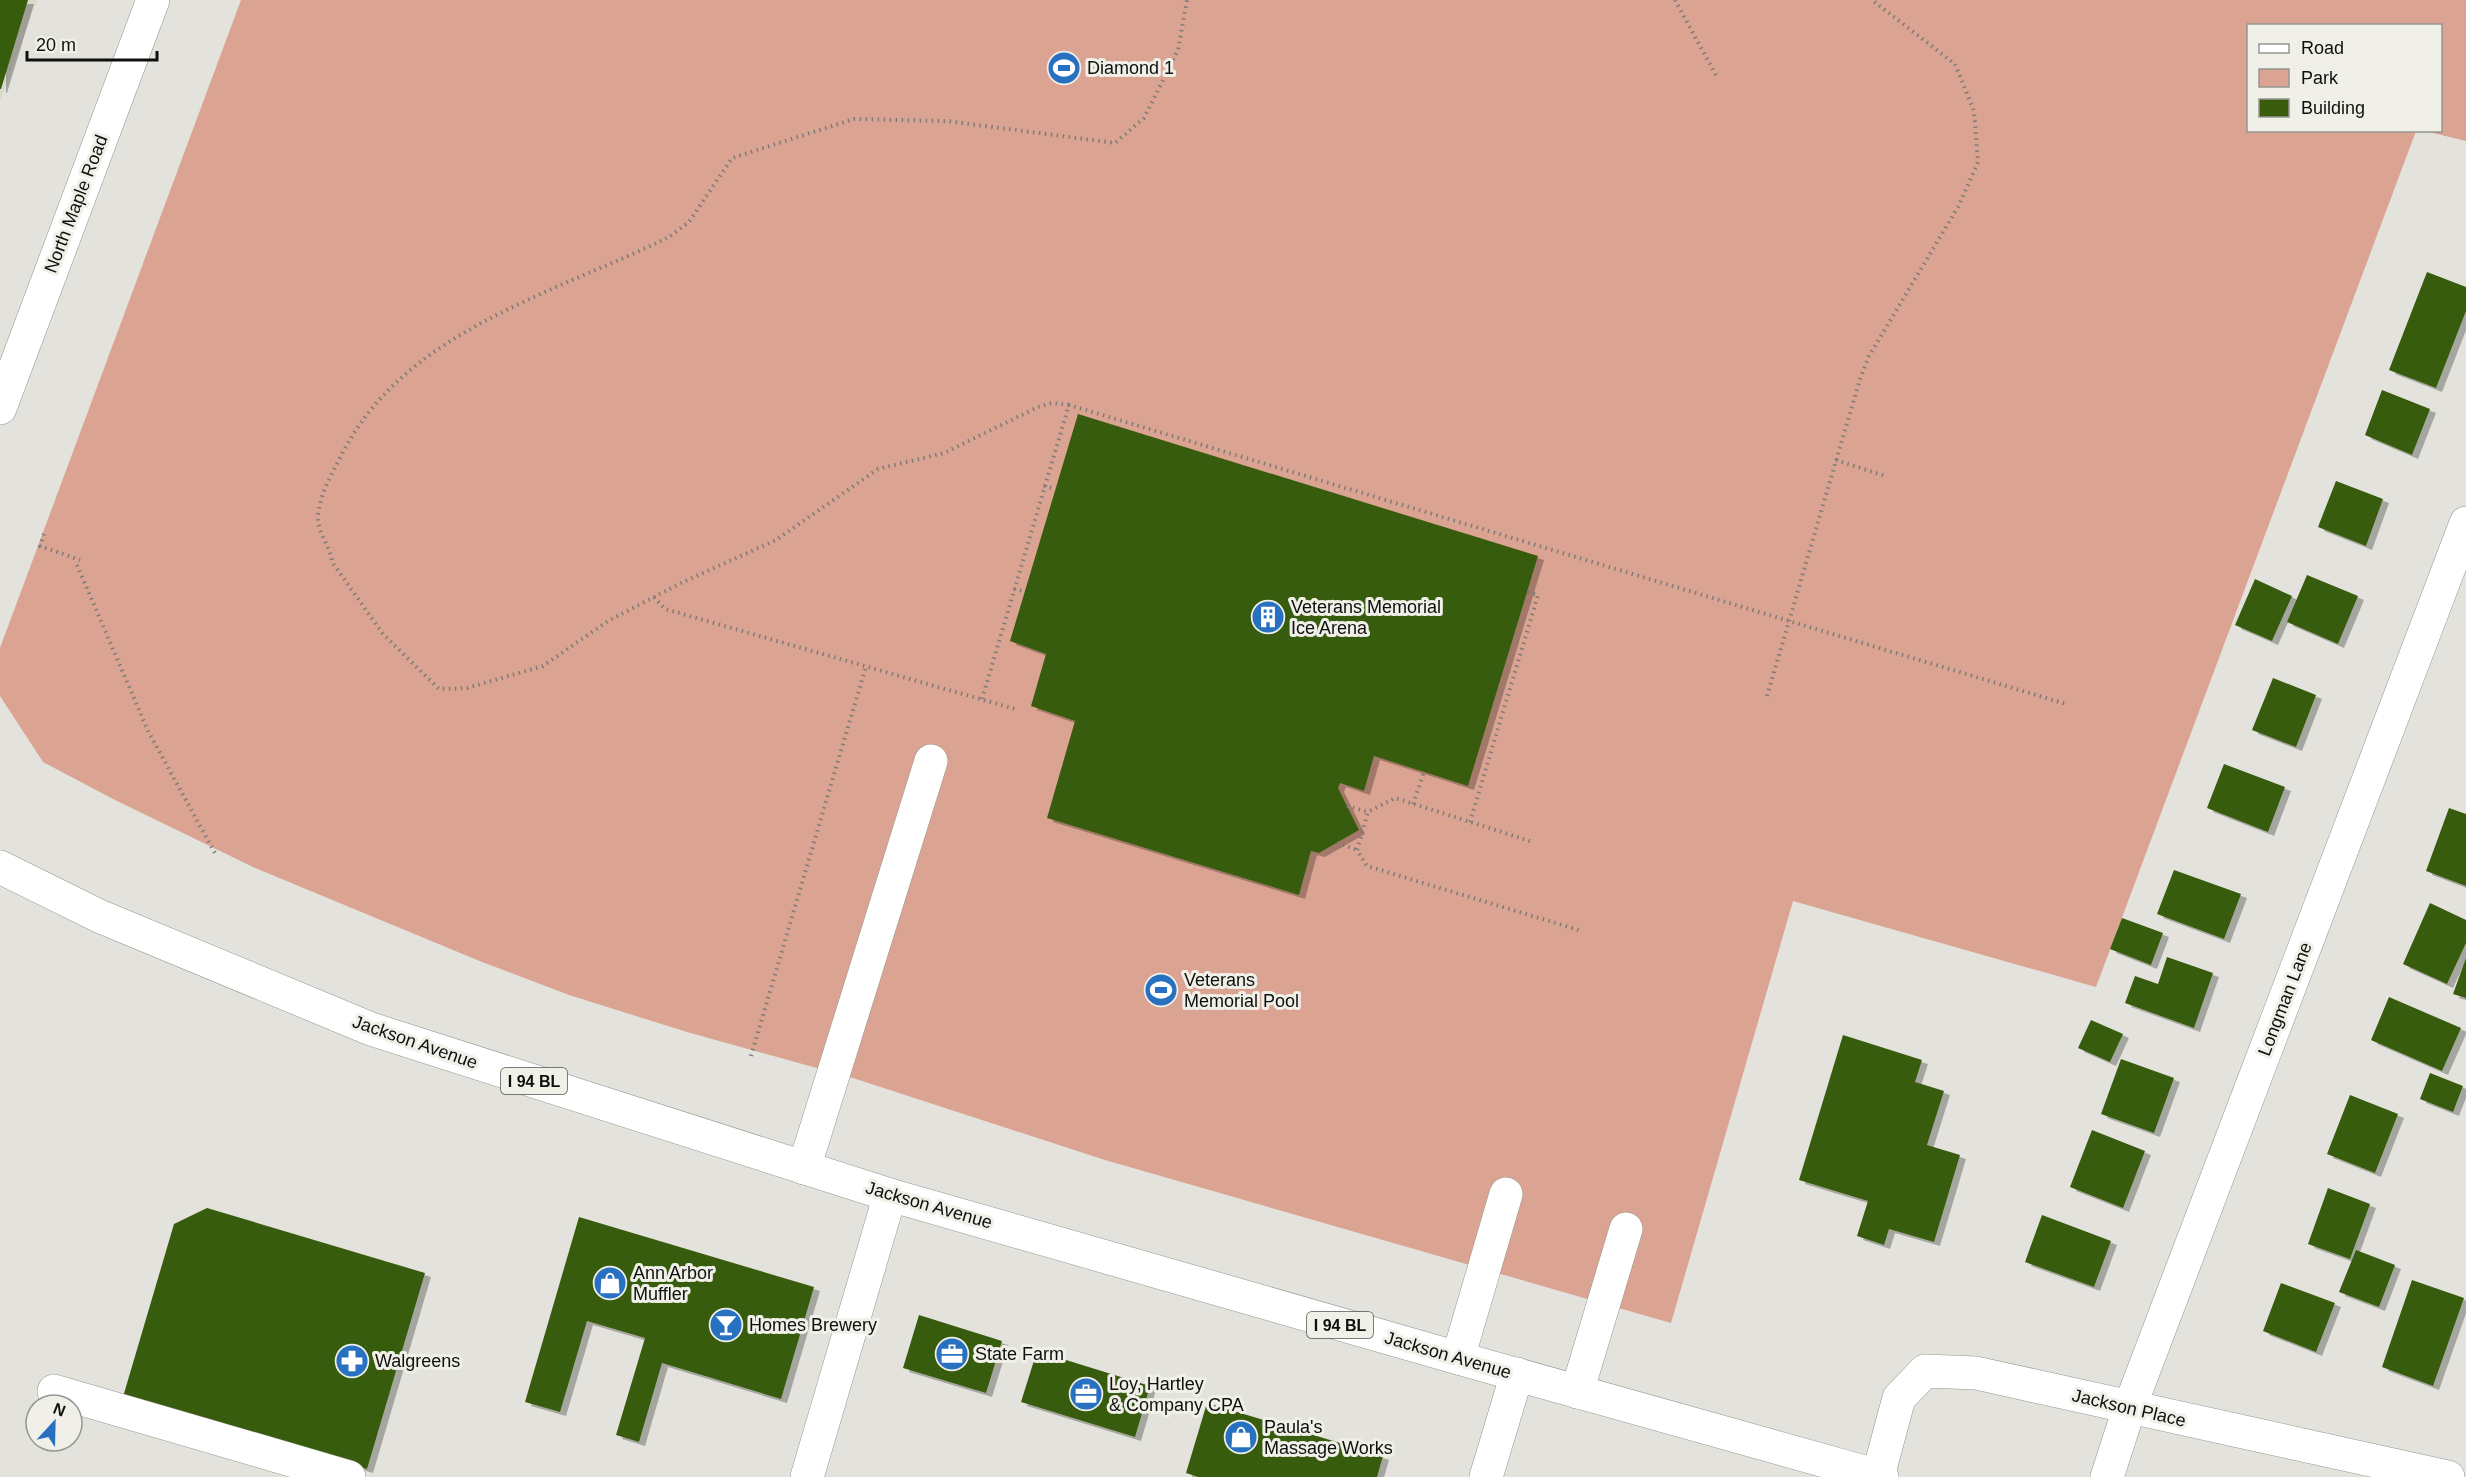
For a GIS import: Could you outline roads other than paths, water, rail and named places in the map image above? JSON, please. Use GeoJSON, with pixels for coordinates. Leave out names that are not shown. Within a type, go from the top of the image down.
{"type":"FeatureCollection","features":[{"type":"Feature","properties":{"kind":"main road","name":"North Maple Road"},"geometry":{"type":"LineString","coordinates":[[0,408],[153,0]]}},
{"type":"Feature","properties":{"kind":"main road","name":"Longman Lane"},"geometry":{"type":"LineString","coordinates":[[2107,1477],[2130,1409],[2466,523]]}},
{"type":"Feature","properties":{"kind":"main road"},"geometry":{"type":"LineString","coordinates":[[804,1168],[931,761]]}},
{"type":"Feature","properties":{"kind":"main road","name":"Jackson Avenue"},"geometry":{"type":"LineString","coordinates":[[0,867],[99,916],[371,1029],[890,1195],[1880,1477]]}},
{"type":"Feature","properties":{"kind":"main road"},"geometry":{"type":"LineString","coordinates":[[1458,1358],[1506,1194]]}},
{"type":"Feature","properties":{"kind":"main road"},"geometry":{"type":"LineString","coordinates":[[807,1477],[890,1195]]}},
{"type":"Feature","properties":{"kind":"main road"},"geometry":{"type":"LineString","coordinates":[[1576,1392],[1626,1229]]}},
{"type":"Feature","properties":{"kind":"main road","name":"Jackson Place"},"geometry":{"type":"LineString","coordinates":[[1880,1477],[1899,1398],[1925,1371],[1976,1373],[2130,1409],[2448,1477]]}},
{"type":"Feature","properties":{"kind":"main road"},"geometry":{"type":"LineString","coordinates":[[1486,1477],[1517,1374]]}},
{"type":"Feature","properties":{"kind":"main road"},"geometry":{"type":"LineString","coordinates":[[54,1391],[349,1477]]}},
{"type":"Feature","properties":{"kind":"place","name":"Diamond 1"},"geometry":{"type":"Point","coordinates":[1064,68]}},
{"type":"Feature","properties":{"kind":"place","name":"Veterans Memorial Ice Arena"},"geometry":{"type":"Point","coordinates":[1268,617]}},
{"type":"Feature","properties":{"kind":"place","name":"Veterans Memorial Pool"},"geometry":{"type":"Point","coordinates":[1161,990]}},
{"type":"Feature","properties":{"kind":"place","name":"Ann Arbor Muffler"},"geometry":{"type":"Point","coordinates":[610,1283]}},
{"type":"Feature","properties":{"kind":"place","name":"Homes Brewery"},"geometry":{"type":"Point","coordinates":[726,1325]}},
{"type":"Feature","properties":{"kind":"place","name":"State Farm"},"geometry":{"type":"Point","coordinates":[952,1354]}},
{"type":"Feature","properties":{"kind":"place","name":"Walgreens"},"geometry":{"type":"Point","coordinates":[352,1361]}},
{"type":"Feature","properties":{"kind":"place","name":"Loy, Hartley & Company CPA"},"geometry":{"type":"Point","coordinates":[1086,1394]}},
{"type":"Feature","properties":{"kind":"place","name":"Paula's Massage Works"},"geometry":{"type":"Point","coordinates":[1241,1437]}}]}
